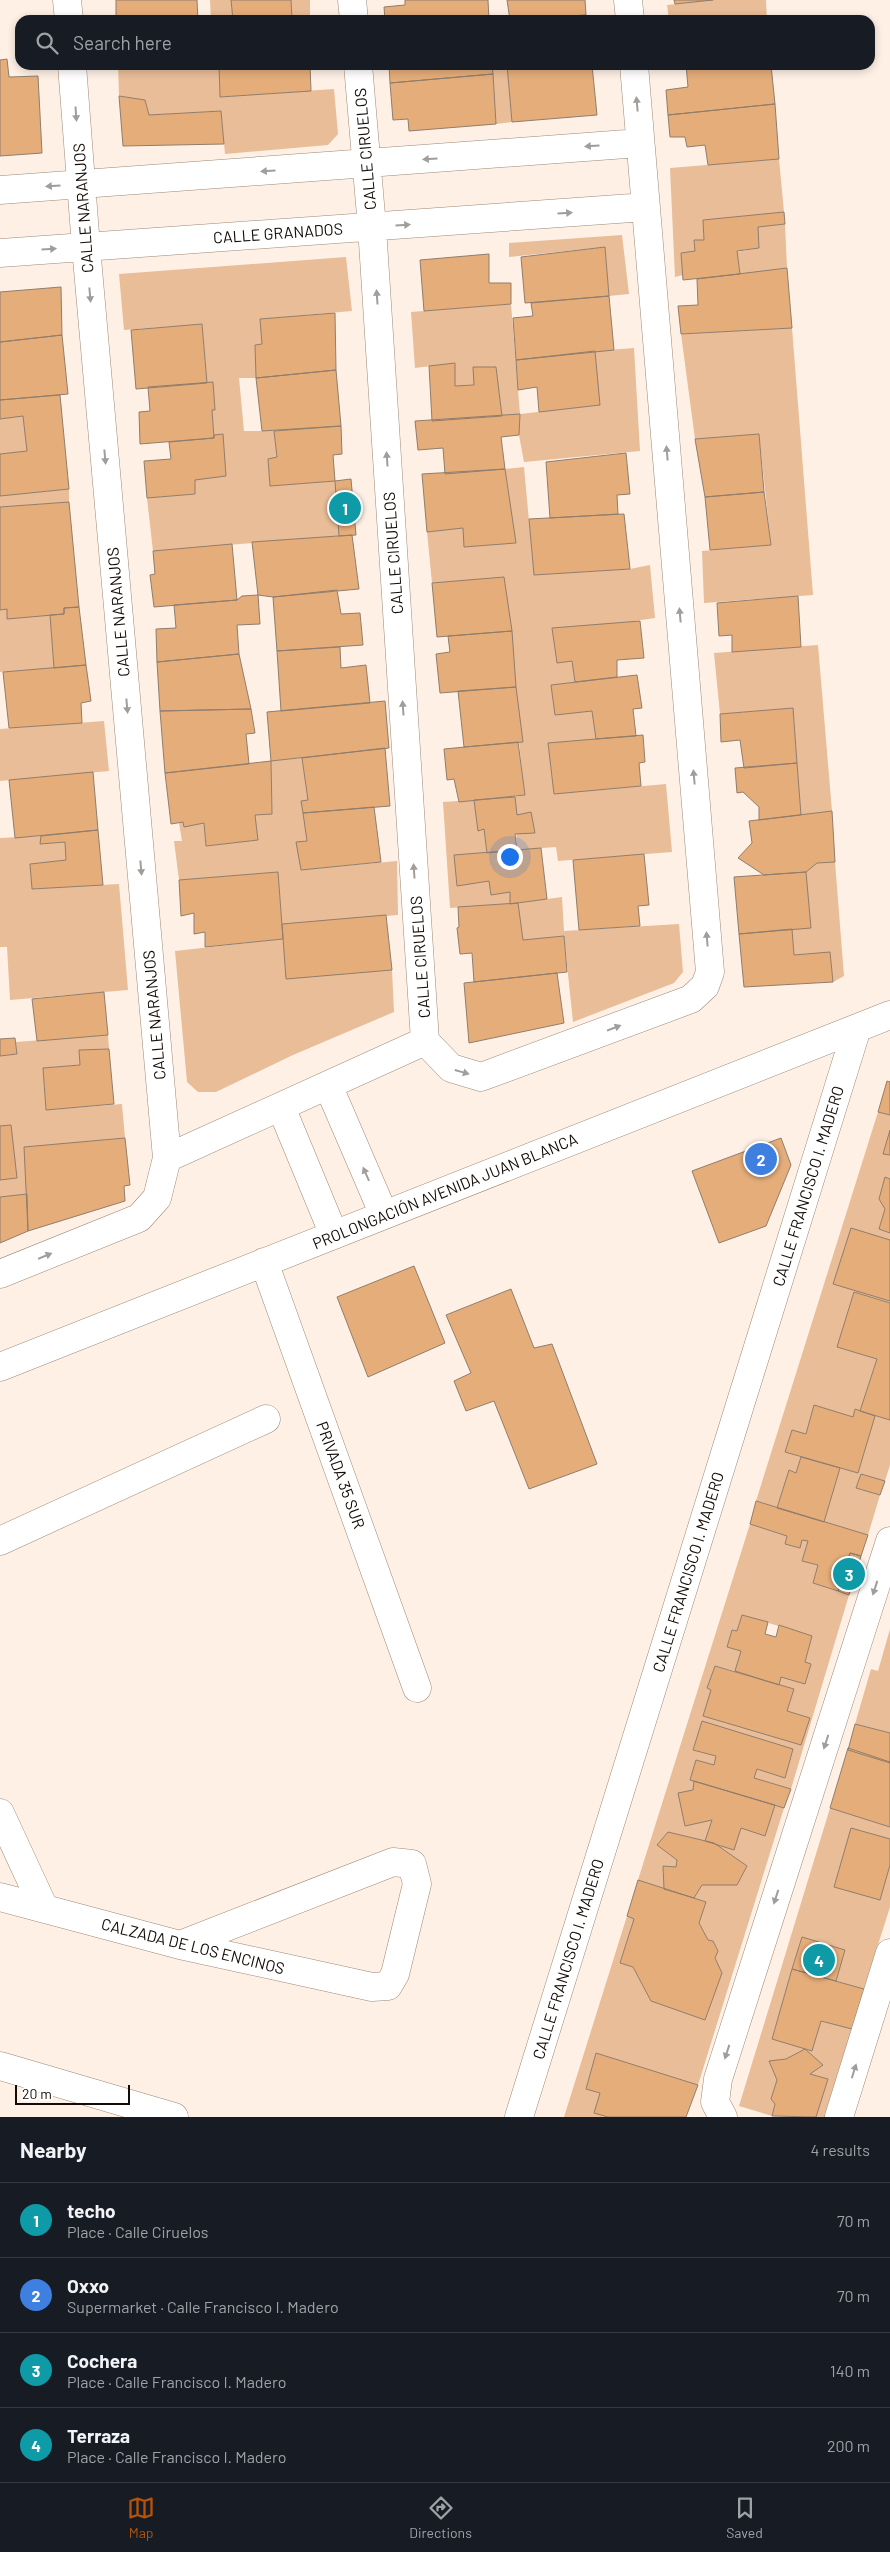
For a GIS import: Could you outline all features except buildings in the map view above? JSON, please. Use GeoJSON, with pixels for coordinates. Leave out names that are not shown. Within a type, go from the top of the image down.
{"type":"FeatureCollection","features":[{"type":"Feature","properties":{"kind":"street"},"geometry":{"type":"LineString","coordinates":[[67,0],[68,15]]}},
{"type":"Feature","properties":{"kind":"street"},"geometry":{"type":"LineString","coordinates":[[352,0],[354,15]]}},
{"type":"Feature","properties":{"kind":"street"},"geometry":{"type":"LineString","coordinates":[[628,0],[630,15]]}},
{"type":"Feature","properties":{"kind":"street","name":"CALLE NARANJOS"},"geometry":{"type":"LineString","coordinates":[[0,1274],[139,1218],[157,1198],[166,1158],[86,246],[72,70]]}},
{"type":"Feature","properties":{"kind":"street","name":"CALLE CIRUELOS"},"geometry":{"type":"LineString","coordinates":[[358,70],[372,227],[425,1041]]}},
{"type":"Feature","properties":{"kind":"street"},"geometry":{"type":"LineString","coordinates":[[166,1158],[425,1041],[451,1068],[482,1077],[691,999],[705,986],[710,972],[634,70]]}},
{"type":"Feature","properties":{"kind":"street"},"geometry":{"type":"LineString","coordinates":[[0,190],[640,143]]}},
{"type":"Feature","properties":{"kind":"street","name":"CALLE GRANADOS"},"geometry":{"type":"LineString","coordinates":[[0,253],[646,207]]}},
{"type":"Feature","properties":{"kind":"street","name":"PROLONGACIÓN AVENIDA JUAN BLANCA"},"geometry":{"type":"LineString","coordinates":[[0,1367],[890,1015]]}},
{"type":"Feature","properties":{"kind":"street","name":"CALLE FRANCISCO I. MADERO"},"geometry":{"type":"LineString","coordinates":[[519,2117],[857,1028]]}},
{"type":"Feature","properties":{"kind":"street"},"geometry":{"type":"LineString","coordinates":[[328,1085],[384,1215]]}},
{"type":"Feature","properties":{"kind":"street"},"geometry":{"type":"LineString","coordinates":[[281,1106],[334,1235]]}},
{"type":"Feature","properties":{"kind":"street","name":"PRIVADA 35 SUR"},"geometry":{"type":"LineString","coordinates":[[264,1262],[417,1688]]}},
{"type":"Feature","properties":{"kind":"street"},"geometry":{"type":"LineString","coordinates":[[0,1541],[266,1419]]}},
{"type":"Feature","properties":{"kind":"street"},"geometry":{"type":"LineString","coordinates":[[723,2117],[715,2102],[718,2079],[890,1541]]}},
{"type":"Feature","properties":{"kind":"street"},"geometry":{"type":"LineString","coordinates":[[0,1813],[44,1908]]}},
{"type":"Feature","properties":{"kind":"street","name":"CALZADA DE LOS ENCINOS"},"geometry":{"type":"LineString","coordinates":[[0,1897],[180,1945],[372,1987],[388,1986],[395,1974],[417,1884],[412,1864],[393,1862],[180,1945]]}},
{"type":"Feature","properties":{"kind":"street"},"geometry":{"type":"LineString","coordinates":[[839,2117],[890,1953]]}},
{"type":"Feature","properties":{"kind":"street"},"geometry":{"type":"LineString","coordinates":[[0,2066],[174,2117]]}},
{"type":"Feature","properties":{"kind":"shaded area"},"geometry":{"type":"Polygon","coordinates":[[[210,0],[231,0],[232,15],[211,15],[210,0]]]}},
{"type":"Feature","properties":{"kind":"shaded area"},"geometry":{"type":"Polygon","coordinates":[[[291,0],[310,0],[310,15],[292,15],[291,0]]]}},
{"type":"Feature","properties":{"kind":"shaded area"},"geometry":{"type":"Polygon","coordinates":[[[713,0],[766,0],[767,15],[668,15],[667,5],[713,0]]]}},
{"type":"Feature","properties":{"kind":"shaded area"},"geometry":{"type":"Polygon","coordinates":[[[118,70],[219,70],[220,97],[334,89],[338,134],[328,145],[225,154],[221,111],[149,115],[145,100],[119,96],[118,70]]]}},
{"type":"Feature","properties":{"kind":"shaded area"},"geometry":{"type":"Polygon","coordinates":[[[492,70],[507,70],[512,122],[496,124],[492,70]]]}},
{"type":"Feature","properties":{"kind":"shaded area"},"geometry":{"type":"Polygon","coordinates":[[[779,159],[784,212],[703,220],[704,240],[694,240],[695,251],[683,275],[675,277],[670,168],[779,159]]]}},
{"type":"Feature","properties":{"kind":"shaded area"},"geometry":{"type":"Polygon","coordinates":[[[785,224],[787,268],[740,274],[737,252],[759,248],[758,227],[785,224]]]}},
{"type":"Feature","properties":{"kind":"shaded area"},"geometry":{"type":"Polygon","coordinates":[[[622,235],[629,294],[609,296],[605,247],[509,257],[509,243],[622,235]]]}},
{"type":"Feature","properties":{"kind":"shaded area"},"geometry":{"type":"Polygon","coordinates":[[[346,257],[352,311],[260,319],[262,344],[255,345],[256,378],[239,378],[244,431],[274,431],[277,457],[268,459],[270,486],[335,481],[339,536],[153,551],[147,498],[195,494],[195,480],[222,434],[214,435],[212,410],[215,409],[213,382],[207,383],[202,324],[124,330],[119,274],[346,257]]]}},
{"type":"Feature","properties":{"kind":"shaded area"},"geometry":{"type":"Polygon","coordinates":[[[511,304],[520,414],[599,405],[595,351],[634,348],[640,451],[524,462],[519,435],[520,415],[502,416],[496,367],[474,367],[474,385],[455,386],[455,363],[415,368],[411,312],[511,304]]]}},
{"type":"Feature","properties":{"kind":"shaded area"},"geometry":{"type":"Polygon","coordinates":[[[792,328],[813,595],[704,603],[702,551],[771,545],[759,434],[695,439],[681,334],[792,328]]]}},
{"type":"Feature","properties":{"kind":"shaded area"},"geometry":{"type":"Polygon","coordinates":[[[23,416],[27,451],[0,454],[0,419],[23,416]]]}},
{"type":"Feature","properties":{"kind":"shaded area"},"geometry":{"type":"Polygon","coordinates":[[[524,467],[534,575],[630,569],[650,565],[655,618],[607,625],[552,628],[557,663],[572,661],[575,682],[551,685],[555,715],[592,711],[596,739],[548,744],[554,794],[666,784],[672,852],[558,861],[556,847],[517,850],[515,797],[525,795],[511,632],[504,578],[432,583],[427,532],[463,528],[465,547],[516,543],[505,469],[524,467]]]}},
{"type":"Feature","properties":{"kind":"shaded area"},"geometry":{"type":"Polygon","coordinates":[[[69,489],[69,502],[0,507],[0,496],[69,489]]]}},
{"type":"Feature","properties":{"kind":"shaded area"},"geometry":{"type":"Polygon","coordinates":[[[7,609],[50,615],[54,668],[0,672],[0,610],[7,609]]]}},
{"type":"Feature","properties":{"kind":"shaded area"},"geometry":{"type":"Polygon","coordinates":[[[818,645],[832,811],[801,815],[793,708],[720,714],[714,653],[818,645]]]}},
{"type":"Feature","properties":{"kind":"shaded area"},"geometry":{"type":"Polygon","coordinates":[[[104,721],[109,771],[0,781],[0,729],[104,721]]]}},
{"type":"Feature","properties":{"kind":"shaded area"},"geometry":{"type":"Polygon","coordinates":[[[302,758],[308,800],[302,801],[307,841],[297,843],[301,870],[397,861],[398,915],[282,924],[278,872],[179,880],[174,841],[182,841],[179,823],[183,822],[184,826],[204,823],[206,846],[257,840],[255,815],[272,814],[271,761],[302,758]]]}},
{"type":"Feature","properties":{"kind":"shaded area"},"geometry":{"type":"Polygon","coordinates":[[[474,800],[478,830],[484,829],[487,853],[454,856],[457,885],[489,881],[491,895],[510,892],[510,904],[450,908],[443,802],[474,800]]]}},
{"type":"Feature","properties":{"kind":"shaded area"},"geometry":{"type":"Polygon","coordinates":[[[41,836],[41,844],[65,842],[66,860],[30,864],[32,889],[119,884],[128,990],[10,1000],[7,947],[0,947],[0,838],[41,836]]]}},
{"type":"Feature","properties":{"kind":"shaded area"},"geometry":{"type":"Polygon","coordinates":[[[835,862],[844,976],[833,982],[830,952],[794,955],[792,929],[806,872],[817,863],[835,862]]]}},
{"type":"Feature","properties":{"kind":"shaded area"},"geometry":{"type":"Polygon","coordinates":[[[562,897],[564,931],[679,924],[683,972],[674,983],[573,1022],[564,936],[523,940],[518,903],[562,897]]]}},
{"type":"Feature","properties":{"kind":"shaded area"},"geometry":{"type":"Polygon","coordinates":[[[283,939],[287,978],[392,970],[394,1012],[293,1055],[216,1092],[198,1092],[187,1082],[175,951],[283,939]]]}},
{"type":"Feature","properties":{"kind":"shaded area"},"geometry":{"type":"Polygon","coordinates":[[[108,1035],[109,1049],[79,1050],[80,1065],[43,1068],[46,1110],[122,1104],[125,1138],[25,1147],[27,1194],[0,1197],[0,1180],[17,1178],[0,1126],[0,1056],[17,1054],[16,1042],[108,1035]]]}},
{"type":"Feature","properties":{"kind":"shaded area"},"geometry":{"type":"Polygon","coordinates":[[[878,1112],[890,1115],[890,1130],[884,1154],[890,1155],[890,1179],[885,1178],[879,1199],[885,1209],[879,1229],[890,1233],[890,1303],[854,1292],[838,1347],[877,1359],[860,1411],[855,1409],[853,1417],[814,1406],[806,1434],[792,1430],[785,1452],[801,1457],[796,1473],[789,1470],[777,1507],[756,1501],[878,1112]]]}},
{"type":"Feature","properties":{"kind":"shaded area"},"geometry":{"type":"Polygon","coordinates":[[[875,1416],[890,1420],[890,1465],[885,1481],[861,1474],[856,1488],[880,1495],[868,1535],[824,1522],[840,1468],[858,1473],[875,1416]]]}},
{"type":"Feature","properties":{"kind":"shaded area"},"geometry":{"type":"Polygon","coordinates":[[[750,1524],[787,1536],[785,1544],[799,1548],[802,1540],[808,1541],[802,1560],[818,1565],[813,1583],[849,1595],[791,1789],[754,1778],[757,1769],[785,1777],[793,1749],[702,1722],[693,1750],[716,1756],[714,1765],[696,1760],[691,1779],[694,1781],[693,1790],[712,1820],[705,1841],[668,1832],[657,1845],[677,1860],[676,1867],[663,1866],[664,1889],[638,1880],[750,1524]],[[742,1615],[737,1631],[732,1630],[727,1647],[741,1651],[735,1671],[715,1666],[707,1688],[711,1690],[704,1716],[801,1745],[810,1718],[787,1711],[794,1689],[779,1685],[781,1677],[805,1684],[811,1664],[805,1662],[812,1636],[742,1615]]]}},
{"type":"Feature","properties":{"kind":"shaded area"},"geometry":{"type":"Polygon","coordinates":[[[890,1629],[890,1733],[855,1724],[871,1669],[878,1671],[890,1629]]]}},
{"type":"Feature","properties":{"kind":"shaded area"},"geometry":{"type":"Polygon","coordinates":[[[775,1805],[784,1808],[698,2085],[596,2053],[586,2089],[600,2093],[608,2117],[564,2117],[627,1916],[634,1919],[620,1963],[633,1967],[651,2001],[705,2020],[722,1973],[715,1958],[718,1951],[713,1941],[708,1940],[699,1923],[706,1902],[694,1898],[702,1885],[737,1885],[747,1866],[714,1843],[741,1828],[765,1836],[775,1805]]]}},
{"type":"Feature","properties":{"kind":"shaded area"},"geometry":{"type":"Polygon","coordinates":[[[830,1808],[890,1827],[890,1907],[864,1989],[836,1981],[845,1950],[802,1937],[772,2038],[812,2051],[821,2021],[852,2029],[826,2117],[816,2117],[828,2079],[810,2074],[822,2065],[805,2049],[786,2059],[769,2061],[777,2080],[771,2099],[775,2104],[772,2116],[739,2106],[830,1808]]]}},
{"type":"Feature","properties":{"kind":"place","name":"techo"},"geometry":{"type":"Point","coordinates":[345,508]}},
{"type":"Feature","properties":{"kind":"place","name":"Oxxo"},"geometry":{"type":"Point","coordinates":[761,1159]}},
{"type":"Feature","properties":{"kind":"place","name":"Cochera"},"geometry":{"type":"Point","coordinates":[849,1574]}},
{"type":"Feature","properties":{"kind":"place","name":"Terraza"},"geometry":{"type":"Point","coordinates":[819,1960]}}]}
